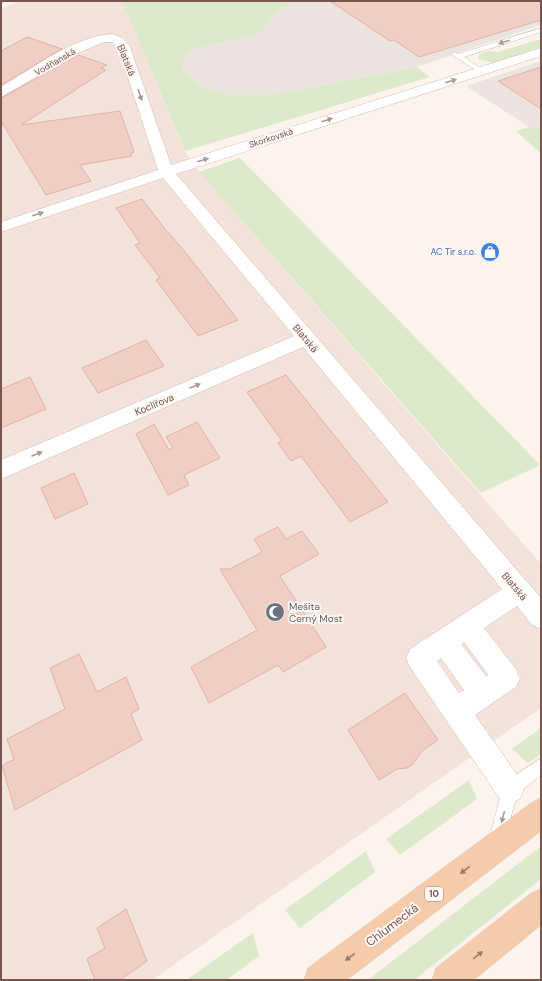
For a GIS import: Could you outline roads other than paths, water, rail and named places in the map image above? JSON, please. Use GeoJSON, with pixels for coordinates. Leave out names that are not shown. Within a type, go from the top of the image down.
{"type":"FeatureCollection","features":[{"type":"Feature","properties":{"kind":"main road","name":"Chlumecká"},"geometry":{"type":"LineString","coordinates":[[320,980],[541,813]]}},
{"type":"Feature","properties":{"kind":"main road"},"geometry":{"type":"LineString","coordinates":[[448,980],[541,905]]}},
{"type":"Feature","properties":{"kind":"street","name":"Vodňanská"},"geometry":{"type":"LineString","coordinates":[[1,93],[89,43],[111,37]]}},
{"type":"Feature","properties":{"kind":"street","name":"Blatská"},"geometry":{"type":"LineString","coordinates":[[111,37],[119,40],[124,47],[166,172],[541,617]]}},
{"type":"Feature","properties":{"kind":"street","name":"Skorkovská"},"geometry":{"type":"LineString","coordinates":[[1,227],[166,172],[541,52]]}},
{"type":"Feature","properties":{"kind":"street","name":"Koclířova"},"geometry":{"type":"LineString","coordinates":[[1,470],[307,338]]}},
{"type":"Feature","properties":{"kind":"street"},"geometry":{"type":"LineString","coordinates":[[510,789],[419,658],[519,591]]}},
{"type":"Feature","properties":{"kind":"street"},"geometry":{"type":"LineString","coordinates":[[456,711],[507,678],[466,626]]}},
{"type":"Feature","properties":{"kind":"street"},"geometry":{"type":"LineString","coordinates":[[444,642],[482,693]]}},
{"type":"Feature","properties":{"kind":"lane"},"geometry":{"type":"LineString","coordinates":[[458,57],[541,30]]}},
{"type":"Feature","properties":{"kind":"lane"},"geometry":{"type":"LineString","coordinates":[[451,52],[481,71]]}},
{"type":"Feature","properties":{"kind":"lane"},"geometry":{"type":"LineString","coordinates":[[496,847],[510,789],[541,766]]}},
{"type":"Feature","properties":{"kind":"place","name":"AC Tir s.r.o."},"geometry":{"type":"Point","coordinates":[490,252]}},
{"type":"Feature","properties":{"kind":"place","name":"Mešita Černý Most"},"geometry":{"type":"Point","coordinates":[275,612]}}]}
